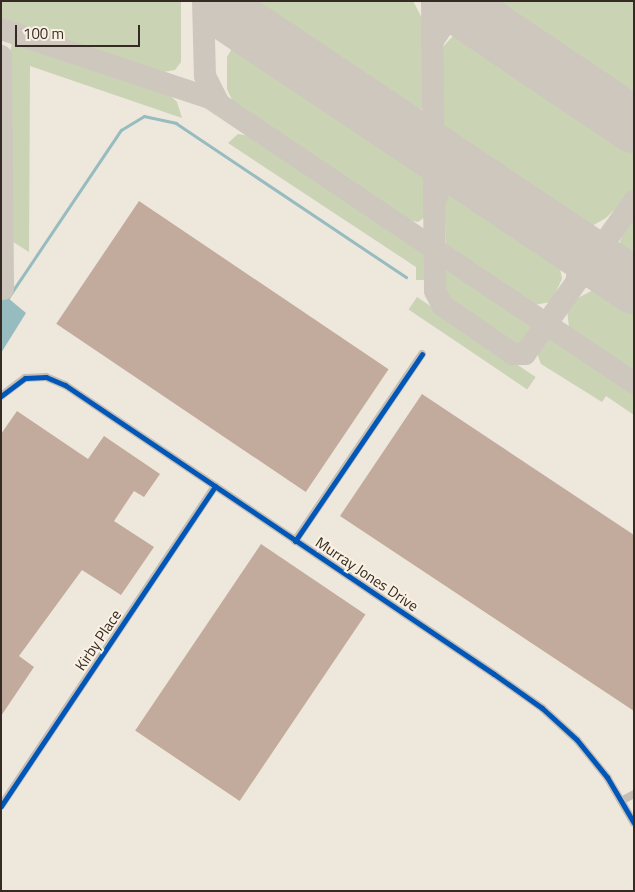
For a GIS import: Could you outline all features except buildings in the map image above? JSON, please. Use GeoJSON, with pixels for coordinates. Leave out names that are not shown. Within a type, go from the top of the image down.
{"type":"FeatureCollection","features":[{"type":"Feature","properties":{"kind":"street"},"geometry":{"type":"LineString","coordinates":[[295,541],[422,354]]}},
{"type":"Feature","properties":{"kind":"street","name":"Murray Jones Drive"},"geometry":{"type":"LineString","coordinates":[[1,396],[25,378],[54,380],[215,486],[542,708],[593,757],[634,823]]}},
{"type":"Feature","properties":{"kind":"street","name":"Kirby Place"},"geometry":{"type":"LineString","coordinates":[[1,806],[215,486]]}},
{"type":"Feature","properties":{"kind":"street"},"geometry":{"type":"LineString","coordinates":[[621,801],[634,794]]}},
{"type":"Feature","properties":{"kind":"green space"},"geometry":{"type":"Polygon","coordinates":[[[1,1],[181,1],[181,62],[175,70],[163,72],[1,20],[1,1]]]}},
{"type":"Feature","properties":{"kind":"green space"},"geometry":{"type":"Polygon","coordinates":[[[238,1],[413,1],[425,24],[423,108],[414,115],[403,113],[238,1]]]}},
{"type":"Feature","properties":{"kind":"green space"},"geometry":{"type":"Polygon","coordinates":[[[485,1],[634,1],[634,101],[485,1]]]}},
{"type":"Feature","properties":{"kind":"green space"},"geometry":{"type":"Polygon","coordinates":[[[452,37],[470,38],[634,148],[634,190],[606,218],[590,227],[567,223],[450,143],[443,127],[441,49],[452,37]]]}},
{"type":"Feature","properties":{"kind":"green space"},"geometry":{"type":"Polygon","coordinates":[[[12,43],[164,90],[177,102],[182,118],[30,66],[29,252],[7,238],[6,70],[12,43]]]}},
{"type":"Feature","properties":{"kind":"green space"},"geometry":{"type":"Polygon","coordinates":[[[234,45],[248,45],[417,159],[426,176],[425,217],[418,222],[408,220],[233,102],[227,89],[227,57],[234,45]]]}},
{"type":"Feature","properties":{"kind":"green space"},"geometry":{"type":"Polygon","coordinates":[[[238,134],[250,136],[427,254],[427,280],[416,280],[416,267],[228,143],[238,134]]]}},
{"type":"Feature","properties":{"kind":"green space"},"geometry":{"type":"Polygon","coordinates":[[[464,191],[558,257],[562,279],[551,302],[534,305],[446,244],[444,200],[451,192],[464,191]]]}},
{"type":"Feature","properties":{"kind":"green space"},"geometry":{"type":"Polygon","coordinates":[[[634,211],[634,268],[625,258],[620,241],[634,211]]]}},
{"type":"Feature","properties":{"kind":"green space"},"geometry":{"type":"Polygon","coordinates":[[[442,266],[535,326],[526,344],[513,345],[449,303],[443,294],[442,266]]]}},
{"type":"Feature","properties":{"kind":"green space"},"geometry":{"type":"Polygon","coordinates":[[[597,288],[611,290],[634,304],[634,372],[569,327],[567,310],[572,301],[597,288]]]}},
{"type":"Feature","properties":{"kind":"green space"},"geometry":{"type":"Polygon","coordinates":[[[417,297],[536,377],[527,389],[409,309],[417,297]]]}},
{"type":"Feature","properties":{"kind":"green space"},"geometry":{"type":"Polygon","coordinates":[[[549,336],[634,393],[634,415],[606,396],[602,402],[541,364],[537,353],[549,336]]]}},
{"type":"Feature","properties":{"kind":"water"},"geometry":{"type":"Polygon","coordinates":[[[8,298],[26,313],[1,353],[1,299],[8,298]]]}},
{"type":"Feature","properties":{"kind":"waterway"},"geometry":{"type":"LineString","coordinates":[[8,298],[121,130],[144,116],[176,123],[406,277]]}},
{"type":"Feature","properties":{"kind":"taxiway"},"geometry":{"type":"LineString","coordinates":[[203,1],[205,76],[219,104]]}},
{"type":"Feature","properties":{"kind":"taxiway"},"geometry":{"type":"LineString","coordinates":[[210,1],[228,14]]}},
{"type":"Feature","properties":{"kind":"taxiway"},"geometry":{"type":"LineString","coordinates":[[432,1],[435,291],[443,306],[513,354],[525,354],[634,201]]}},
{"type":"Feature","properties":{"kind":"taxiway"},"geometry":{"type":"LineString","coordinates":[[432,42],[445,23],[468,18],[542,63]]}},
{"type":"Feature","properties":{"kind":"taxiway"},"geometry":{"type":"LineString","coordinates":[[1,29],[210,98],[634,383]]}},
{"type":"Feature","properties":{"kind":"taxiway"},"geometry":{"type":"LineString","coordinates":[[1,56],[3,289]]}},
{"type":"Feature","properties":{"kind":"taxiway"},"geometry":{"type":"LineString","coordinates":[[614,112],[634,125]]}},
{"type":"Feature","properties":{"kind":"taxiway"},"geometry":{"type":"LineString","coordinates":[[435,200],[443,182],[460,176],[506,200]]}},
{"type":"Feature","properties":{"kind":"taxiway"},"geometry":{"type":"LineString","coordinates":[[538,222],[575,250],[581,265],[577,278]]}},
{"type":"Feature","properties":{"kind":"taxiway"},"geometry":{"type":"LineString","coordinates":[[577,278],[600,268],[634,287]]}},
{"type":"Feature","properties":{"kind":"runway"},"geometry":{"type":"LineString","coordinates":[[450,1],[634,125]]}},
{"type":"Feature","properties":{"kind":"runway"},"geometry":{"type":"LineString","coordinates":[[228,14],[634,286]]}},
{"type":"Feature","properties":{"kind":"cycle path"},"geometry":{"type":"LineString","coordinates":[[295,541],[422,354]]}},
{"type":"Feature","properties":{"kind":"cycle path"},"geometry":{"type":"LineString","coordinates":[[1,396],[25,378],[46,377],[65,385],[494,674],[542,708],[577,740],[607,777],[634,823]]}},
{"type":"Feature","properties":{"kind":"cycle path"},"geometry":{"type":"LineString","coordinates":[[1,806],[215,486]]}}]}
